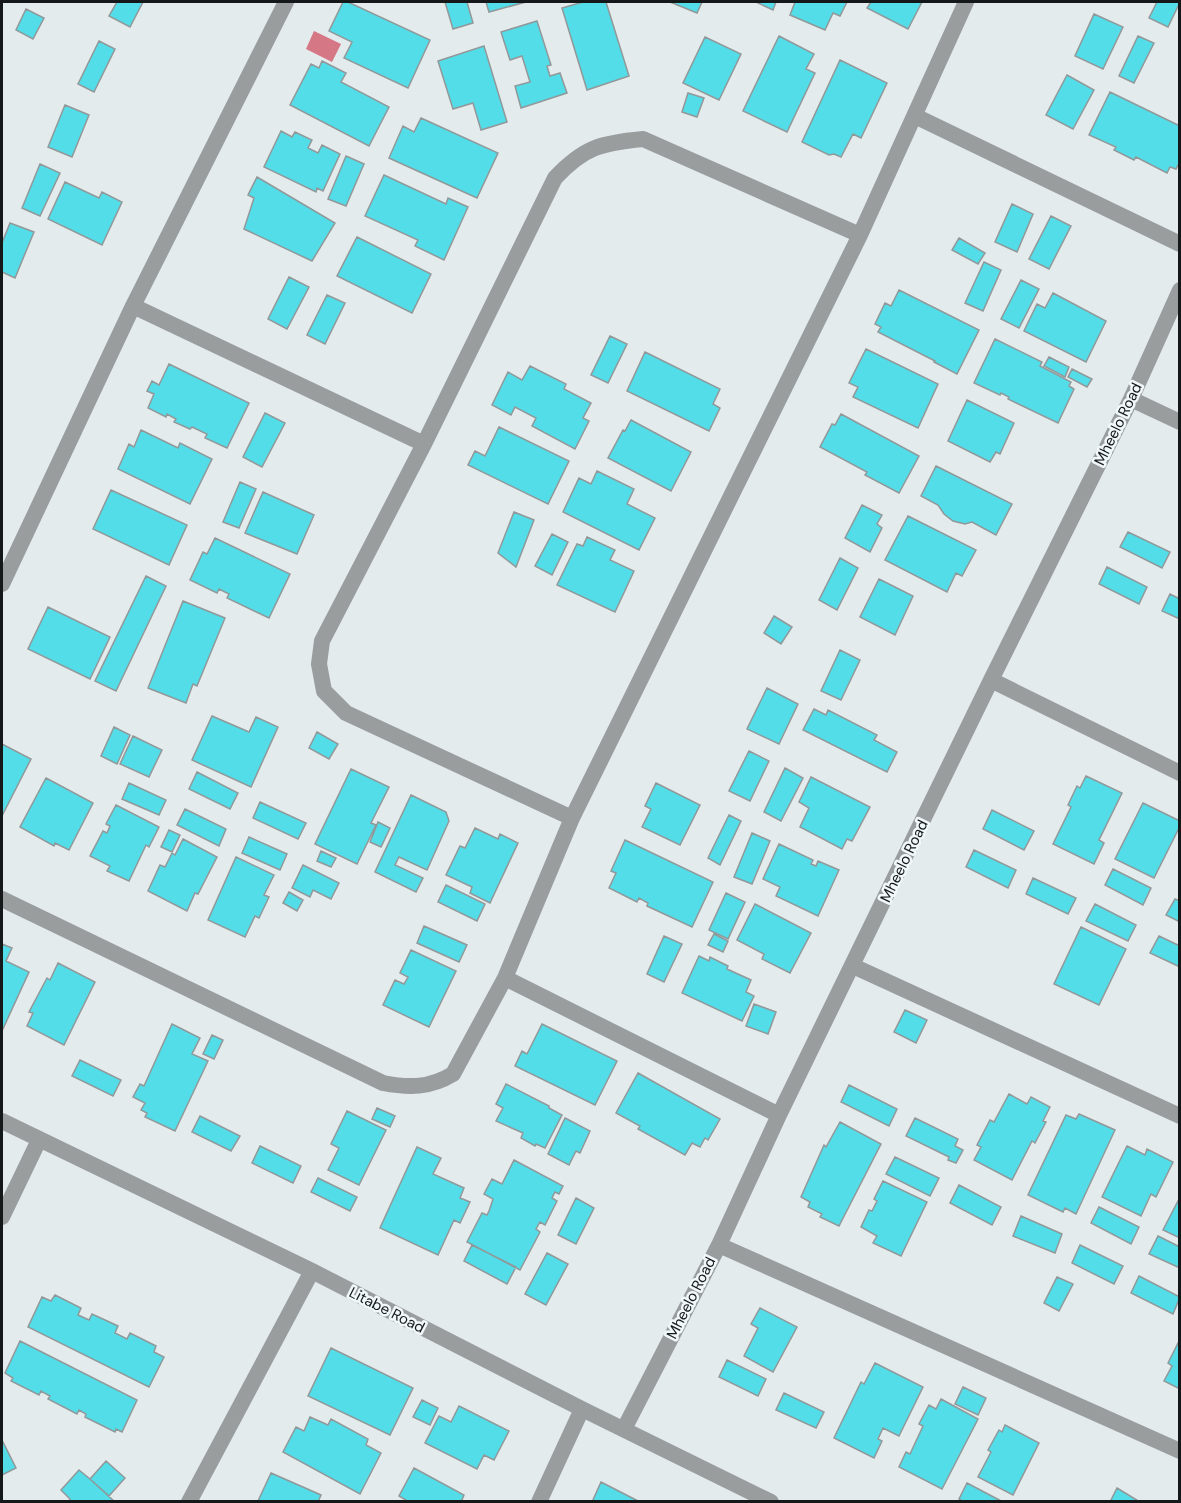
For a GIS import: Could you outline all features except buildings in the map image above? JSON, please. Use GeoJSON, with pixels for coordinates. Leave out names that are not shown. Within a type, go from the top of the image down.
{"type":"FeatureCollection","features":[{"type":"Feature","properties":{"kind":"street"},"geometry":{"type":"LineString","coordinates":[[2,584],[133,306],[286,2]]}},
{"type":"Feature","properties":{"kind":"street"},"geometry":{"type":"LineString","coordinates":[[2,899],[383,1083],[405,1087],[423,1086],[440,1082],[453,1074],[505,978],[572,818],[860,236],[966,2]]}},
{"type":"Feature","properties":{"kind":"street"},"geometry":{"type":"LineString","coordinates":[[915,116],[1179,244]]}},
{"type":"Feature","properties":{"kind":"street"},"geometry":{"type":"LineString","coordinates":[[572,818],[346,713],[324,691],[319,664],[322,640],[424,444],[555,178],[585,151],[612,142],[643,140],[860,236]]}},
{"type":"Feature","properties":{"kind":"street","name":"Mheelo Road"},"geometry":{"type":"LineString","coordinates":[[624,1429],[719,1245],[779,1115],[1131,399],[1179,290]]}},
{"type":"Feature","properties":{"kind":"street"},"geometry":{"type":"LineString","coordinates":[[133,306],[424,444]]}},
{"type":"Feature","properties":{"kind":"street"},"geometry":{"type":"LineString","coordinates":[[1131,399],[1179,422]]}},
{"type":"Feature","properties":{"kind":"street"},"geometry":{"type":"LineString","coordinates":[[991,680],[1179,773]]}},
{"type":"Feature","properties":{"kind":"street"},"geometry":{"type":"LineString","coordinates":[[853,966],[1179,1116]]}},
{"type":"Feature","properties":{"kind":"street"},"geometry":{"type":"LineString","coordinates":[[505,978],[779,1115]]}},
{"type":"Feature","properties":{"kind":"street","name":"Litabe Road"},"geometry":{"type":"LineString","coordinates":[[2,1121],[312,1271],[582,1409],[771,1502]]}},
{"type":"Feature","properties":{"kind":"street"},"geometry":{"type":"LineString","coordinates":[[2,1217],[39,1140]]}},
{"type":"Feature","properties":{"kind":"street"},"geometry":{"type":"LineString","coordinates":[[719,1245],[1179,1451]]}},
{"type":"Feature","properties":{"kind":"street"},"geometry":{"type":"LineString","coordinates":[[189,1502],[312,1271]]}},
{"type":"Feature","properties":{"kind":"street"},"geometry":{"type":"LineString","coordinates":[[539,1502],[582,1409]]}},
{"type":"Feature","properties":{"kind":"shaded area"},"geometry":{"type":"Polygon","coordinates":[[[314,31],[341,44],[332,62],[306,49],[314,31]]]}}]}
